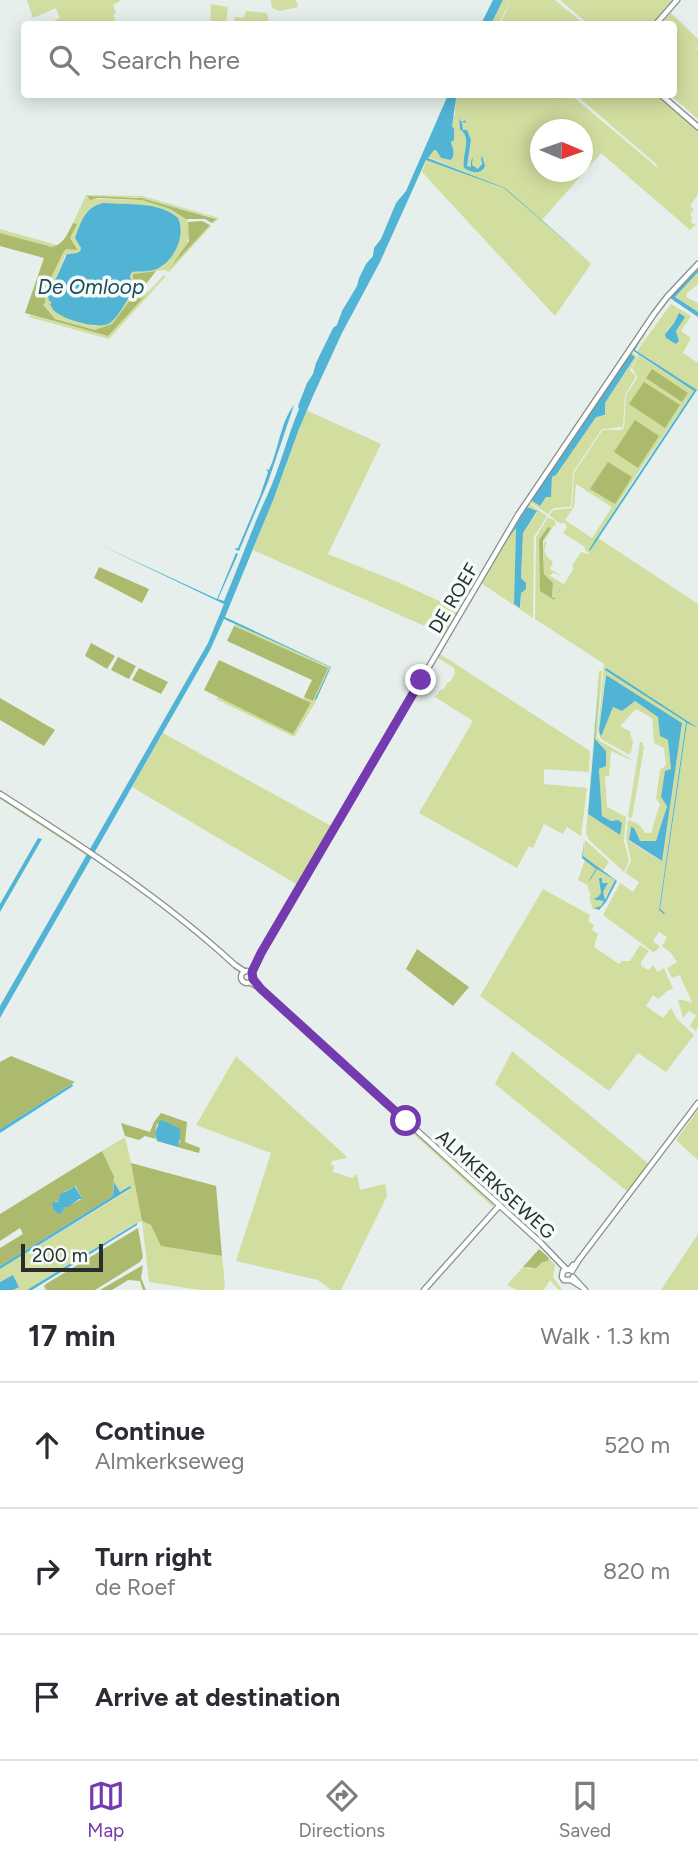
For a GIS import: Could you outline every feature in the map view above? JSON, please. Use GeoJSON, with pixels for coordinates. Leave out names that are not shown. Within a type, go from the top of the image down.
{"type":"FeatureCollection","features":[{"type":"Feature","properties":{"kind":"street"},"geometry":{"type":"LineString","coordinates":[[659,21],[677,0]]}},
{"type":"Feature","properties":{"kind":"street"},"geometry":{"type":"LineString","coordinates":[[665,98],[698,127]]}},
{"type":"Feature","properties":{"kind":"street","name":"DE ROEF"},"geometry":{"type":"LineString","coordinates":[[246,972],[256,962],[518,515],[648,323],[698,264]]}},
{"type":"Feature","properties":{"kind":"street"},"geometry":{"type":"LineString","coordinates":[[0,794],[88,850],[178,915],[234,965],[246,972],[251,981]]}},
{"type":"Feature","properties":{"kind":"street","name":"ALMKERKSEWEG"},"geometry":{"type":"LineString","coordinates":[[246,972],[242,981],[251,981],[261,989],[541,1243],[584,1289]]}},
{"type":"Feature","properties":{"kind":"street"},"geometry":{"type":"LineString","coordinates":[[569,1273],[698,1102]]}},
{"type":"Feature","properties":{"kind":"street"},"geometry":{"type":"LineString","coordinates":[[424,1290],[499,1206]]}},
{"type":"Feature","properties":{"kind":"green space"},"geometry":{"type":"Polygon","coordinates":[[[27,0],[121,0],[113,5],[116,21],[54,21],[60,18],[56,8],[33,18],[27,0]]]}},
{"type":"Feature","properties":{"kind":"green space"},"geometry":{"type":"Polygon","coordinates":[[[271,0],[296,0],[298,7],[279,11],[272,8],[271,0]]]}},
{"type":"Feature","properties":{"kind":"green space"},"geometry":{"type":"Polygon","coordinates":[[[503,0],[555,0],[580,21],[501,21],[511,1],[500,21],[492,21],[503,0]]]}},
{"type":"Feature","properties":{"kind":"green space"},"geometry":{"type":"Polygon","coordinates":[[[560,0],[674,0],[656,21],[584,21],[560,0]]]}},
{"type":"Feature","properties":{"kind":"green space"},"geometry":{"type":"Polygon","coordinates":[[[211,4],[228,7],[226,21],[210,21],[211,4]]]}},
{"type":"Feature","properties":{"kind":"green space"},"geometry":{"type":"Polygon","coordinates":[[[246,11],[267,13],[268,21],[234,21],[235,17],[244,18],[246,11]]]}},
{"type":"Feature","properties":{"kind":"green space"},"geometry":{"type":"Polygon","coordinates":[[[671,13],[698,39],[698,119],[674,98],[677,98],[677,21],[664,21],[671,13]]]}},
{"type":"Feature","properties":{"kind":"green space"},"geometry":{"type":"Polygon","coordinates":[[[456,98],[575,98],[659,169],[579,98],[661,98],[698,130],[698,194],[690,206],[694,209],[690,214],[691,223],[696,224],[690,230],[601,153],[593,162],[593,119],[530,119],[530,182],[575,182],[542,220],[591,264],[555,316],[422,172],[427,159],[487,181],[428,157],[436,150],[441,158],[451,160],[451,141],[454,140],[452,126],[456,98]],[[459,118],[460,129],[466,137],[464,168],[479,172],[485,166],[482,157],[481,167],[478,169],[472,165],[473,157],[471,167],[467,166],[471,140],[467,131],[463,130],[462,122],[466,123],[465,119],[460,123],[459,118]]]}},
{"type":"Feature","properties":{"kind":"green space"},"geometry":{"type":"Polygon","coordinates":[[[86,195],[142,196],[219,218],[213,224],[215,218],[137,197],[87,197],[142,200],[170,209],[187,219],[188,241],[169,268],[211,226],[169,272],[164,270],[133,274],[133,282],[148,292],[166,276],[109,339],[29,317],[30,315],[108,336],[140,299],[133,296],[112,324],[96,330],[55,319],[43,303],[46,288],[63,253],[66,249],[78,249],[70,238],[76,224],[73,223],[86,195]],[[101,204],[91,208],[84,216],[75,238],[80,251],[65,256],[48,296],[58,314],[95,326],[112,321],[133,291],[130,276],[132,272],[154,270],[166,261],[177,246],[181,230],[176,216],[160,208],[101,204]]]}},
{"type":"Feature","properties":{"kind":"green space"},"geometry":{"type":"Polygon","coordinates":[[[87,196],[141,198],[216,219],[212,223],[205,219],[186,219],[170,209],[142,200],[90,200],[87,196]]]}},
{"type":"Feature","properties":{"kind":"green space"},"geometry":{"type":"Polygon","coordinates":[[[202,221],[210,225],[170,268],[189,241],[188,222],[202,221]]]}},
{"type":"Feature","properties":{"kind":"green space"},"geometry":{"type":"Polygon","coordinates":[[[73,223],[77,224],[70,238],[78,250],[66,249],[63,253],[46,288],[43,304],[55,319],[95,330],[112,324],[133,296],[140,299],[145,296],[108,336],[25,313],[44,258],[0,246],[0,233],[56,246],[63,241],[73,223]]]}},
{"type":"Feature","properties":{"kind":"green space"},"geometry":{"type":"Polygon","coordinates":[[[0,229],[57,245],[52,247],[0,233],[0,229]]]}},
{"type":"Feature","properties":{"kind":"green space"},"geometry":{"type":"Polygon","coordinates":[[[156,271],[143,288],[133,282],[133,274],[156,271]]]}},
{"type":"Feature","properties":{"kind":"green space"},"geometry":{"type":"Polygon","coordinates":[[[698,272],[698,284],[686,297],[698,303],[698,312],[675,297],[698,272]]]}},
{"type":"Feature","properties":{"kind":"green space"},"geometry":{"type":"Polygon","coordinates":[[[671,304],[691,316],[681,331],[691,338],[683,353],[698,363],[698,391],[637,351],[671,304]],[[677,316],[666,331],[666,338],[677,344],[679,341],[676,331],[684,317],[677,316]]]}},
{"type":"Feature","properties":{"kind":"green space"},"geometry":{"type":"Polygon","coordinates":[[[642,333],[646,335],[636,350],[644,336],[632,350],[637,358],[630,370],[635,378],[625,395],[623,427],[602,429],[573,472],[571,506],[554,508],[548,514],[530,500],[642,333]],[[631,353],[532,500],[540,506],[546,497],[551,496],[552,477],[596,416],[605,416],[605,403],[635,357],[631,353]]]}},
{"type":"Feature","properties":{"kind":"green space"},"geometry":{"type":"Polygon","coordinates":[[[636,353],[694,391],[589,550],[598,538],[698,604],[696,1031],[690,1026],[696,1015],[689,1011],[683,1018],[678,1000],[692,1003],[680,975],[672,978],[667,968],[677,962],[662,946],[667,937],[659,932],[653,941],[660,947],[653,952],[603,915],[620,883],[633,892],[639,882],[625,873],[631,861],[626,838],[628,820],[638,824],[645,833],[651,833],[660,804],[656,799],[660,770],[666,765],[664,748],[654,743],[652,718],[636,709],[620,726],[631,732],[631,753],[628,754],[601,739],[598,732],[604,664],[535,619],[536,537],[548,517],[555,521],[556,526],[554,525],[545,541],[545,551],[546,556],[553,562],[550,569],[561,576],[553,573],[550,576],[564,584],[581,552],[589,553],[585,547],[563,533],[567,527],[565,523],[559,523],[549,515],[554,510],[572,508],[574,473],[602,431],[624,428],[626,395],[637,378],[632,368],[638,357],[636,353]],[[576,484],[574,507],[565,520],[592,538],[612,507],[576,484]],[[551,529],[539,540],[540,590],[554,600],[561,590],[555,598],[552,597],[553,583],[544,574],[543,556],[545,540],[551,529]],[[605,676],[599,730],[601,737],[613,707],[622,711],[635,701],[659,717],[660,736],[668,740],[671,769],[661,797],[667,805],[656,841],[640,841],[631,828],[629,841],[661,861],[682,723],[605,676]],[[687,722],[659,910],[665,913],[660,909],[687,722]]]}},
{"type":"Feature","properties":{"kind":"green space"},"geometry":{"type":"Polygon","coordinates":[[[652,369],[688,393],[682,402],[646,378],[652,369]]]}},
{"type":"Feature","properties":{"kind":"green space"},"geometry":{"type":"Polygon","coordinates":[[[644,382],[680,405],[665,428],[629,404],[644,382]]]}},
{"type":"Feature","properties":{"kind":"green space"},"geometry":{"type":"Polygon","coordinates":[[[306,410],[381,444],[328,554],[459,610],[445,635],[253,550],[306,410]]]}},
{"type":"Feature","properties":{"kind":"green space"},"geometry":{"type":"Polygon","coordinates":[[[635,420],[659,436],[638,468],[614,452],[635,420]]]}},
{"type":"Feature","properties":{"kind":"green space"},"geometry":{"type":"Polygon","coordinates":[[[608,462],[632,477],[615,504],[590,489],[608,462]]]}},
{"type":"Feature","properties":{"kind":"green space"},"geometry":{"type":"Polygon","coordinates":[[[530,504],[547,516],[534,537],[533,618],[481,583],[526,505],[530,504]],[[527,507],[516,526],[514,604],[521,607],[524,581],[521,578],[523,533],[537,512],[527,507]]]}},
{"type":"Feature","properties":{"kind":"green space"},"geometry":{"type":"Polygon","coordinates":[[[548,527],[551,528],[543,541],[544,574],[553,583],[552,597],[555,598],[561,589],[554,600],[540,591],[539,540],[548,527]]]}},
{"type":"Feature","properties":{"kind":"green space"},"geometry":{"type":"Polygon","coordinates":[[[99,567],[149,589],[142,603],[94,578],[99,567]]]}},
{"type":"Feature","properties":{"kind":"green space"},"geometry":{"type":"Polygon","coordinates":[[[235,624],[330,667],[315,703],[294,737],[216,699],[218,697],[293,733],[311,704],[303,699],[304,697],[313,701],[327,668],[234,626],[235,624]]]}},
{"type":"Feature","properties":{"kind":"green space"},"geometry":{"type":"Polygon","coordinates":[[[234,626],[328,668],[313,701],[304,697],[312,680],[227,641],[234,626]]]}},
{"type":"Feature","properties":{"kind":"green space"},"geometry":{"type":"Polygon","coordinates":[[[91,643],[115,656],[107,669],[85,656],[91,643]]]}},
{"type":"Feature","properties":{"kind":"green space"},"geometry":{"type":"Polygon","coordinates":[[[440,654],[590,751],[589,772],[544,769],[544,784],[587,788],[581,836],[567,827],[563,834],[544,824],[533,848],[529,846],[517,868],[419,813],[473,721],[435,697],[455,673],[454,668],[438,658],[440,654]]]}},
{"type":"Feature","properties":{"kind":"green space"},"geometry":{"type":"Polygon","coordinates":[[[118,657],[136,666],[129,679],[111,670],[118,657]]]}},
{"type":"Feature","properties":{"kind":"green space"},"geometry":{"type":"Polygon","coordinates":[[[219,660],[311,703],[293,734],[204,690],[219,660]]]}},
{"type":"Feature","properties":{"kind":"green space"},"geometry":{"type":"Polygon","coordinates":[[[139,668],[168,682],[161,694],[132,680],[139,668]]]}},
{"type":"Feature","properties":{"kind":"green space"},"geometry":{"type":"Polygon","coordinates":[[[599,671],[602,671],[597,737],[631,759],[611,751],[609,777],[605,776],[607,807],[626,817],[624,841],[629,861],[624,872],[589,840],[586,833],[599,671]],[[594,739],[588,814],[620,835],[618,820],[611,822],[602,816],[599,769],[606,765],[605,749],[594,739]]]}},
{"type":"Feature","properties":{"kind":"green space"},"geometry":{"type":"Polygon","coordinates":[[[0,698],[55,730],[44,746],[0,720],[0,698]]]}},
{"type":"Feature","properties":{"kind":"green space"},"geometry":{"type":"Polygon","coordinates":[[[163,733],[333,827],[298,885],[132,787],[163,733]]]}},
{"type":"Feature","properties":{"kind":"green space"},"geometry":{"type":"Polygon","coordinates":[[[640,742],[644,748],[632,818],[628,817],[640,742]]]}},
{"type":"Feature","properties":{"kind":"green space"},"geometry":{"type":"Polygon","coordinates":[[[0,795],[88,852],[86,855],[0,799],[0,795]]]}},
{"type":"Feature","properties":{"kind":"green space"},"geometry":{"type":"Polygon","coordinates":[[[585,840],[609,862],[603,871],[583,856],[585,840]]]}},
{"type":"Feature","properties":{"kind":"green space"},"geometry":{"type":"Polygon","coordinates":[[[585,860],[615,880],[604,900],[603,892],[608,883],[605,883],[602,889],[602,880],[600,882],[601,893],[594,898],[604,901],[593,910],[587,885],[578,880],[585,860]]]}},
{"type":"Feature","properties":{"kind":"green space"},"geometry":{"type":"Polygon","coordinates":[[[543,889],[590,915],[588,921],[594,925],[592,930],[598,934],[594,947],[619,964],[622,961],[630,961],[640,945],[649,951],[641,966],[649,970],[653,965],[658,972],[664,968],[673,989],[658,999],[653,995],[646,1006],[663,1018],[671,1008],[677,1019],[694,1035],[666,1072],[638,1053],[609,1091],[480,996],[543,889]]]}},
{"type":"Feature","properties":{"kind":"green space"},"geometry":{"type":"Polygon","coordinates":[[[417,949],[469,987],[453,1006],[406,969],[417,949]]]}},
{"type":"Feature","properties":{"kind":"green space"},"geometry":{"type":"Polygon","coordinates":[[[256,988],[493,1203],[493,1207],[264,997],[256,988]]]}},
{"type":"Feature","properties":{"kind":"green space"},"geometry":{"type":"Polygon","coordinates":[[[512,1051],[649,1164],[628,1192],[495,1084],[512,1051]]]}},
{"type":"Feature","properties":{"kind":"green space"},"geometry":{"type":"Polygon","coordinates":[[[11,1056],[75,1082],[0,1129],[0,1062],[11,1056]]]}},
{"type":"Feature","properties":{"kind":"green space"},"geometry":{"type":"Polygon","coordinates":[[[236,1056],[345,1155],[347,1158],[332,1161],[333,1172],[352,1178],[357,1174],[360,1190],[385,1184],[387,1196],[341,1290],[331,1290],[318,1280],[236,1261],[271,1153],[196,1125],[236,1056]]]}},
{"type":"Feature","properties":{"kind":"green space"},"geometry":{"type":"Polygon","coordinates":[[[698,1110],[698,1160],[676,1140],[698,1110]]]}},
{"type":"Feature","properties":{"kind":"green space"},"geometry":{"type":"Polygon","coordinates":[[[161,1113],[187,1122],[185,1142],[200,1148],[199,1153],[177,1147],[180,1130],[166,1122],[157,1124],[156,1139],[145,1136],[139,1140],[125,1136],[121,1123],[150,1132],[161,1113]]]}},
{"type":"Feature","properties":{"kind":"green space"},"geometry":{"type":"Polygon","coordinates":[[[125,1137],[142,1221],[27,1290],[13,1290],[19,1286],[13,1275],[0,1282],[0,1269],[131,1189],[120,1192],[102,1151],[125,1137]]]}},
{"type":"Feature","properties":{"kind":"green space"},"geometry":{"type":"Polygon","coordinates":[[[102,1151],[114,1176],[113,1196],[0,1266],[0,1248],[23,1234],[20,1228],[0,1241],[0,1214],[102,1151]],[[75,1185],[65,1191],[52,1207],[61,1214],[65,1207],[83,1200],[75,1185]]]}},
{"type":"Feature","properties":{"kind":"green space"},"geometry":{"type":"Polygon","coordinates":[[[131,1163],[216,1186],[222,1256],[161,1246],[151,1225],[142,1221],[131,1163]]]}},
{"type":"Feature","properties":{"kind":"green space"},"geometry":{"type":"Polygon","coordinates":[[[142,1221],[151,1225],[162,1246],[222,1256],[224,1290],[200,1290],[149,1282],[142,1221]]]}},
{"type":"Feature","properties":{"kind":"green space"},"geometry":{"type":"Polygon","coordinates":[[[138,1228],[143,1257],[140,1262],[95,1290],[46,1290],[46,1284],[138,1228]]]}},
{"type":"Feature","properties":{"kind":"green space"},"geometry":{"type":"Polygon","coordinates":[[[698,1234],[698,1290],[661,1290],[698,1234]]]}},
{"type":"Feature","properties":{"kind":"green space"},"geometry":{"type":"Polygon","coordinates":[[[539,1249],[549,1258],[548,1261],[542,1262],[536,1268],[523,1267],[539,1249]]]}},
{"type":"Feature","properties":{"kind":"green space"},"geometry":{"type":"Polygon","coordinates":[[[549,1258],[555,1265],[553,1277],[562,1290],[550,1280],[544,1290],[517,1290],[507,1285],[523,1267],[530,1269],[549,1258]]]}},
{"type":"Feature","properties":{"kind":"green space"},"geometry":{"type":"Polygon","coordinates":[[[143,1265],[141,1278],[146,1290],[143,1290],[140,1281],[128,1280],[112,1290],[100,1290],[143,1265]]]}},
{"type":"Feature","properties":{"kind":"water"},"geometry":{"type":"Polygon","coordinates":[[[493,0],[503,0],[492,21],[482,21],[493,0]]]}},
{"type":"Feature","properties":{"kind":"water"},"geometry":{"type":"Polygon","coordinates":[[[447,98],[456,98],[451,160],[441,158],[436,150],[428,158],[505,188],[600,271],[504,188],[426,160],[380,262],[342,333],[313,396],[225,617],[331,667],[316,700],[330,667],[224,619],[210,650],[0,1018],[0,1006],[208,643],[224,604],[98,544],[217,599],[236,553],[238,554],[218,599],[224,601],[276,475],[307,383],[366,264],[373,256],[374,248],[381,239],[396,203],[406,191],[447,98]]]}},
{"type":"Feature","properties":{"kind":"water"},"geometry":{"type":"Polygon","coordinates":[[[459,118],[461,122],[465,120],[466,123],[462,122],[463,130],[467,130],[471,140],[467,166],[471,167],[473,157],[472,165],[478,169],[482,164],[482,156],[485,166],[479,172],[464,168],[466,137],[460,129],[459,118]]]}},
{"type":"Feature","properties":{"kind":"water","name":"De Omloop"},"geometry":{"type":"Polygon","coordinates":[[[104,203],[162,209],[178,218],[181,232],[172,255],[161,267],[132,272],[130,276],[133,291],[110,323],[99,325],[61,316],[53,309],[48,296],[67,254],[80,251],[75,238],[88,211],[104,203]]]}},
{"type":"Feature","properties":{"kind":"water"},"geometry":{"type":"Polygon","coordinates":[[[698,269],[675,297],[698,312],[698,317],[670,298],[698,269]]]}},
{"type":"Feature","properties":{"kind":"water"},"geometry":{"type":"Polygon","coordinates":[[[679,313],[685,317],[676,331],[679,341],[676,344],[666,338],[665,334],[679,313]]]}},
{"type":"Feature","properties":{"kind":"water"},"geometry":{"type":"Polygon","coordinates":[[[644,334],[635,350],[697,390],[590,551],[694,391],[632,350],[644,334]]]}},
{"type":"Feature","properties":{"kind":"water"},"geometry":{"type":"Polygon","coordinates":[[[630,353],[635,357],[605,403],[605,415],[596,417],[552,477],[551,497],[546,497],[540,506],[531,500],[630,353]]]}},
{"type":"Feature","properties":{"kind":"water"},"geometry":{"type":"Polygon","coordinates":[[[294,405],[268,482],[239,551],[234,549],[238,548],[260,496],[268,472],[266,469],[269,470],[289,412],[294,405]]]}},
{"type":"Feature","properties":{"kind":"water"},"geometry":{"type":"Polygon","coordinates":[[[527,507],[537,511],[523,533],[521,578],[526,583],[526,589],[521,593],[520,608],[514,604],[516,528],[507,540],[527,507]]]}},
{"type":"Feature","properties":{"kind":"water"},"geometry":{"type":"Polygon","coordinates":[[[606,668],[698,728],[687,723],[660,909],[664,914],[659,910],[686,722],[605,670],[606,668]]]}},
{"type":"Feature","properties":{"kind":"water"},"geometry":{"type":"Polygon","coordinates":[[[600,672],[595,739],[606,751],[606,766],[599,769],[602,816],[622,823],[620,835],[588,814],[600,672]]]}},
{"type":"Feature","properties":{"kind":"water"},"geometry":{"type":"Polygon","coordinates":[[[606,675],[682,723],[662,861],[629,840],[631,827],[640,841],[656,841],[667,806],[661,797],[665,771],[671,769],[668,740],[660,736],[658,717],[635,701],[622,711],[613,707],[601,737],[599,730],[606,675]]]}},
{"type":"Feature","properties":{"kind":"water"},"geometry":{"type":"Polygon","coordinates":[[[38,838],[42,839],[0,912],[0,904],[38,838]]]}},
{"type":"Feature","properties":{"kind":"water"},"geometry":{"type":"Polygon","coordinates":[[[584,841],[583,856],[617,881],[599,910],[594,908],[601,906],[604,901],[594,898],[601,893],[599,878],[602,878],[602,883],[608,883],[603,892],[605,900],[615,880],[597,869],[589,882],[596,869],[582,858],[584,841]]]}},
{"type":"Feature","properties":{"kind":"water"},"geometry":{"type":"Polygon","coordinates":[[[72,1084],[73,1086],[0,1133],[0,1129],[72,1084]]]}},
{"type":"Feature","properties":{"kind":"water"},"geometry":{"type":"Polygon","coordinates":[[[160,1120],[180,1129],[178,1147],[157,1141],[155,1133],[160,1120]]]}},
{"type":"Feature","properties":{"kind":"water"},"geometry":{"type":"Polygon","coordinates":[[[114,1182],[120,1192],[130,1186],[131,1188],[0,1269],[0,1266],[113,1196],[114,1182]]]}},
{"type":"Feature","properties":{"kind":"water"},"geometry":{"type":"Polygon","coordinates":[[[74,1185],[83,1200],[79,1199],[65,1207],[61,1214],[57,1213],[52,1203],[59,1201],[60,1194],[74,1185]]]}},
{"type":"Feature","properties":{"kind":"water"},"geometry":{"type":"Polygon","coordinates":[[[137,1223],[32,1290],[27,1290],[137,1223]]]}},
{"type":"Feature","properties":{"kind":"water"},"geometry":{"type":"Polygon","coordinates":[[[13,1275],[19,1287],[0,1290],[0,1282],[13,1275]]]}},
{"type":"Feature","properties":{"kind":"route"},"geometry":{"type":"LineString","coordinates":[[406,1121],[261,989],[253,979],[252,972],[421,680]]}}]}
